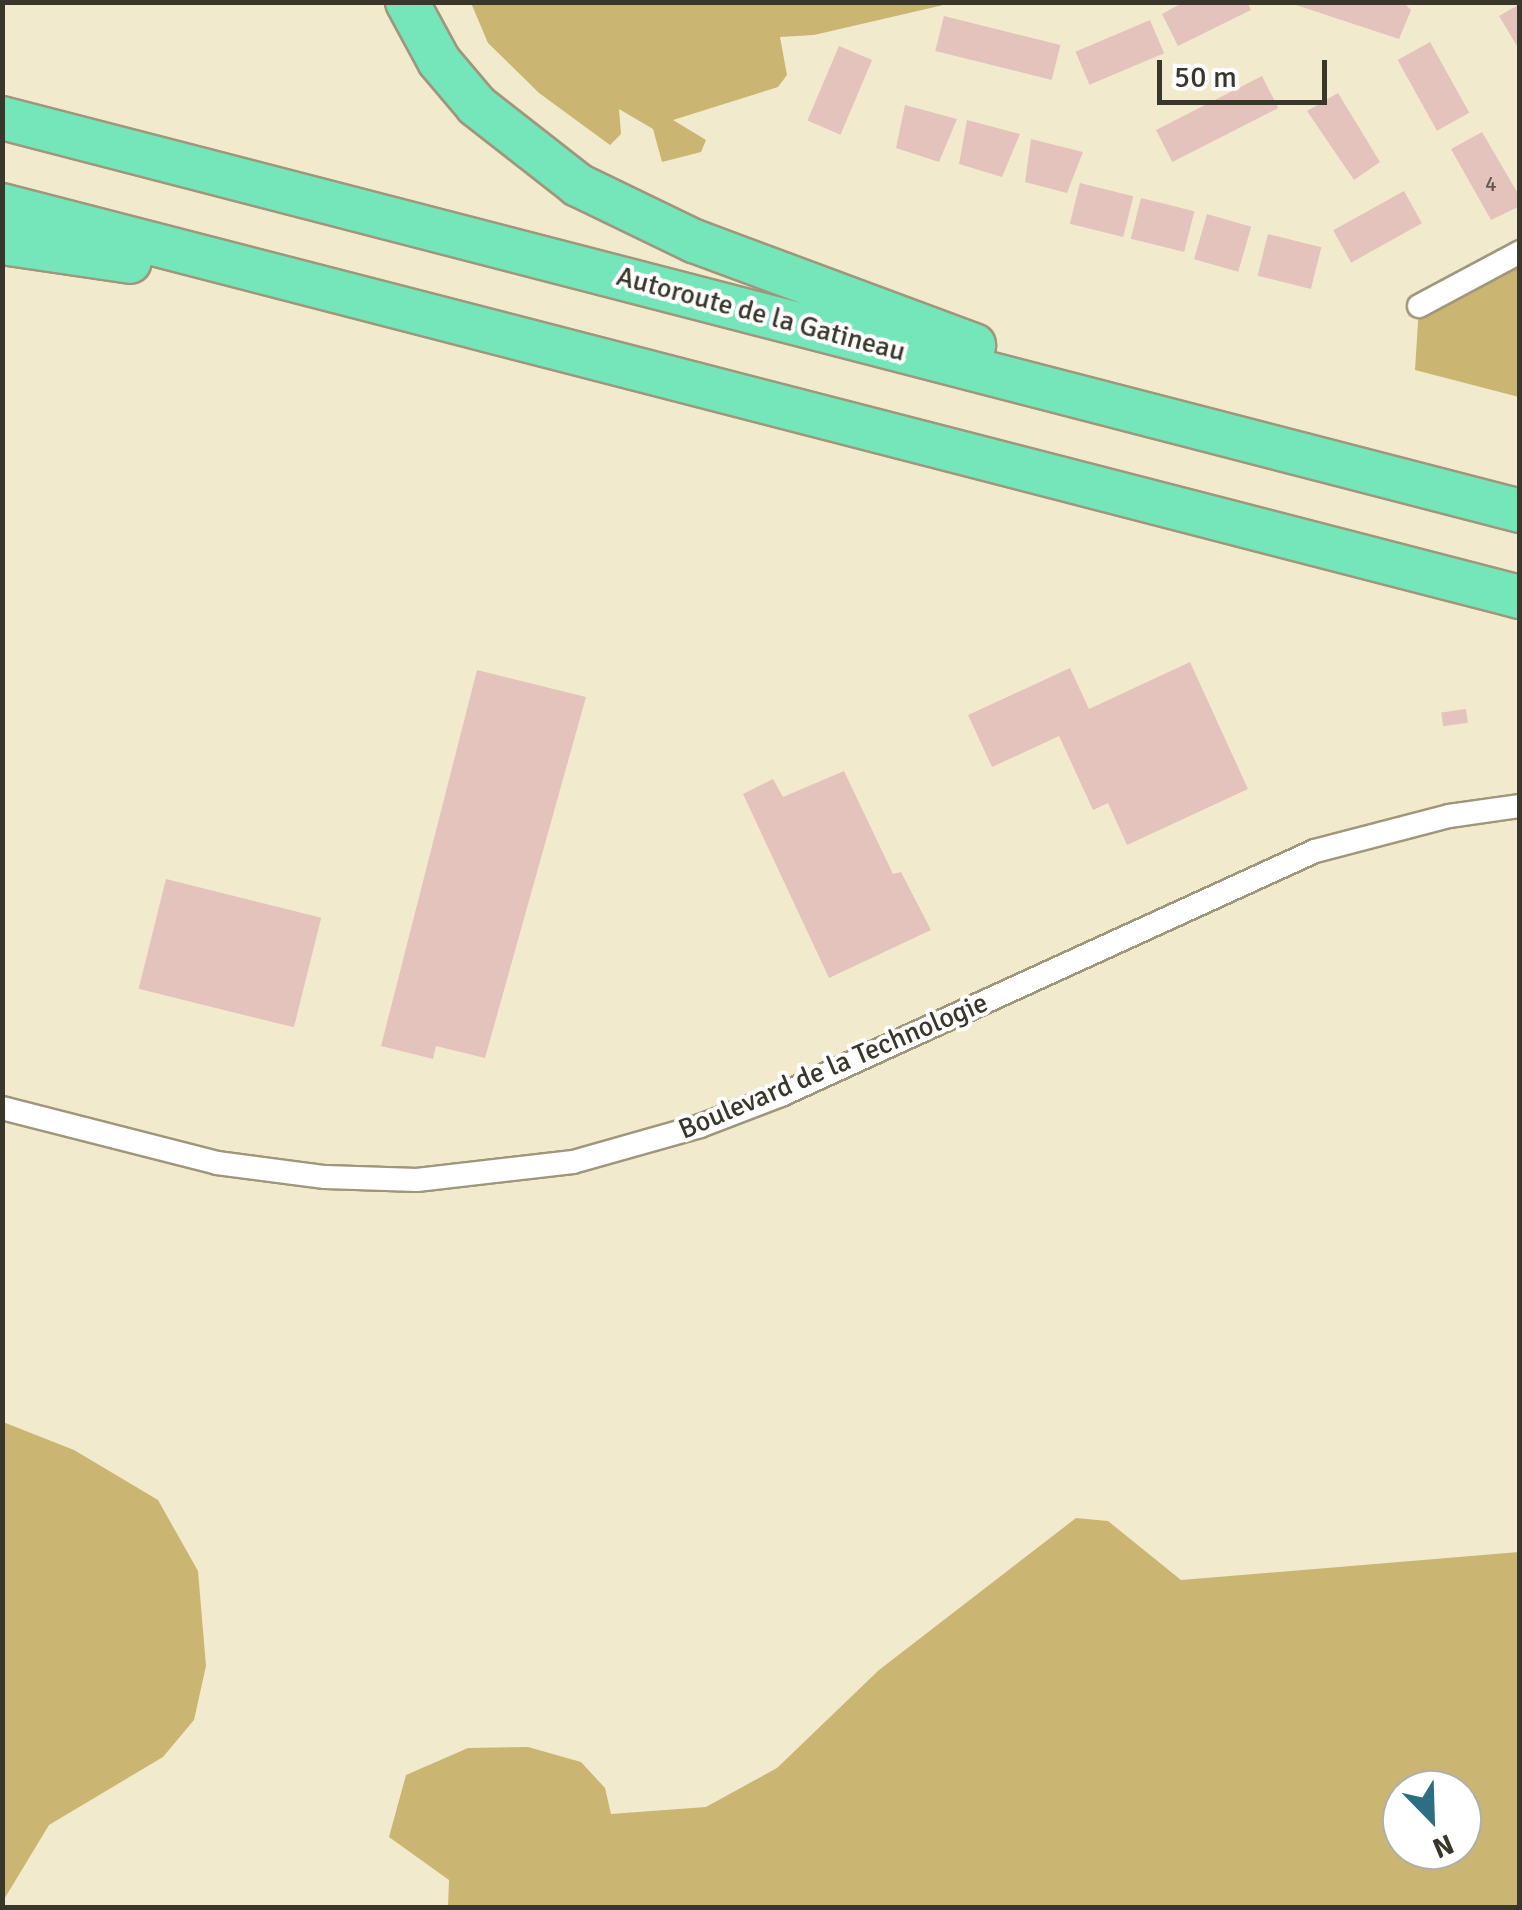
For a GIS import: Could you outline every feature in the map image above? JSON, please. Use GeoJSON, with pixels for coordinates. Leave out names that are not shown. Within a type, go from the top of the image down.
{"type":"FeatureCollection","features":[{"type":"Feature","properties":{"kind":"highway"},"geometry":{"type":"LineString","coordinates":[[407,2],[440,61],[477,106],[525,148],[608,201],[734,257],[1209,431]]}},
{"type":"Feature","properties":{"kind":"highway","name":"Autoroute de la Gatineau"},"geometry":{"type":"LineString","coordinates":[[2,118],[1520,511]]}},
{"type":"Feature","properties":{"kind":"highway"},"geometry":{"type":"LineString","coordinates":[[2,205],[1520,597]]}},
{"type":"Feature","properties":{"kind":"highway"},"geometry":{"type":"LineString","coordinates":[[2,243],[363,297]]}},
{"type":"Feature","properties":{"kind":"street"},"geometry":{"type":"LineString","coordinates":[[1419,306],[1520,252]]}},
{"type":"Feature","properties":{"kind":"street","name":"Boulevard de la Technologie"},"geometry":{"type":"LineString","coordinates":[[2,1108],[188,1156],[325,1177],[462,1177],[573,1162],[665,1138],[781,1094],[1315,851],[1424,822],[1520,806]]}},
{"type":"Feature","properties":{"kind":"shaded area"},"geometry":{"type":"Polygon","coordinates":[[[471,2],[952,3],[814,35],[780,37],[787,75],[778,87],[673,120],[706,140],[701,152],[662,162],[653,129],[619,109],[621,134],[610,145],[539,93],[488,43],[471,2]]]}},
{"type":"Feature","properties":{"kind":"shaded area"},"geometry":{"type":"Polygon","coordinates":[[[1519,252],[1519,397],[1415,370],[1419,306],[1519,252]]]}},
{"type":"Feature","properties":{"kind":"shaded area"},"geometry":{"type":"Polygon","coordinates":[[[3,1422],[74,1450],[158,1500],[198,1571],[206,1666],[194,1720],[163,1757],[49,1825],[3,1901],[3,1422]]]}},
{"type":"Feature","properties":{"kind":"shaded area"},"geometry":{"type":"Polygon","coordinates":[[[1076,1518],[1108,1521],[1181,1580],[1519,1552],[1519,1907],[448,1907],[449,1880],[389,1837],[406,1775],[468,1748],[528,1747],[581,1762],[605,1788],[611,1814],[706,1807],[777,1768],[879,1670],[1076,1518]]]}},
{"type":"Feature","properties":{"kind":"building"},"geometry":{"type":"Polygon","coordinates":[[[1184,2],[1247,2],[1251,10],[1178,46],[1162,14],[1184,2]]]}},
{"type":"Feature","properties":{"kind":"building"},"geometry":{"type":"Polygon","coordinates":[[[1287,2],[1403,2],[1411,10],[1399,39],[1287,2]]]}},
{"type":"Feature","properties":{"kind":"building"},"geometry":{"type":"Polygon","coordinates":[[[1520,4],[1520,51],[1499,16],[1520,4]]]}},
{"type":"Feature","properties":{"kind":"building"},"geometry":{"type":"Polygon","coordinates":[[[944,16],[1060,45],[1052,80],[935,51],[944,16]]]}},
{"type":"Feature","properties":{"kind":"building"},"geometry":{"type":"Polygon","coordinates":[[[1150,20],[1164,53],[1090,85],[1075,52],[1150,20]]]}},
{"type":"Feature","properties":{"kind":"building"},"geometry":{"type":"Polygon","coordinates":[[[1430,42],[1469,113],[1437,131],[1398,60],[1430,42]]]}},
{"type":"Feature","properties":{"kind":"building"},"geometry":{"type":"Polygon","coordinates":[[[839,46],[872,60],[840,135],[807,121],[839,46]]]}},
{"type":"Feature","properties":{"kind":"building"},"geometry":{"type":"Polygon","coordinates":[[[1262,76],[1278,108],[1172,162],[1156,130],[1262,76]]]}},
{"type":"Feature","properties":{"kind":"building"},"geometry":{"type":"Polygon","coordinates":[[[1338,93],[1380,162],[1354,180],[1307,111],[1338,93]]]}},
{"type":"Feature","properties":{"kind":"building"},"geometry":{"type":"Polygon","coordinates":[[[905,105],[957,119],[939,162],[896,148],[905,105]]]}},
{"type":"Feature","properties":{"kind":"building"},"geometry":{"type":"Polygon","coordinates":[[[967,120],[1020,134],[1002,177],[959,164],[967,120]]]}},
{"type":"Feature","properties":{"kind":"building"},"geometry":{"type":"Polygon","coordinates":[[[1482,132],[1520,197],[1520,206],[1491,220],[1451,149],[1482,132]]]}},
{"type":"Feature","properties":{"kind":"building"},"geometry":{"type":"Polygon","coordinates":[[[1031,139],[1083,152],[1067,193],[1025,182],[1031,139]]]}},
{"type":"Feature","properties":{"kind":"building"},"geometry":{"type":"Polygon","coordinates":[[[1080,183],[1133,196],[1123,237],[1070,224],[1080,183]]]}},
{"type":"Feature","properties":{"kind":"building"},"geometry":{"type":"Polygon","coordinates":[[[1404,191],[1422,223],[1351,263],[1333,230],[1404,191]]]}},
{"type":"Feature","properties":{"kind":"building"},"geometry":{"type":"Polygon","coordinates":[[[1141,198],[1194,211],[1184,252],[1131,239],[1141,198]]]}},
{"type":"Feature","properties":{"kind":"building"},"geometry":{"type":"Polygon","coordinates":[[[1207,214],[1251,227],[1238,272],[1194,259],[1207,214]]]}},
{"type":"Feature","properties":{"kind":"building"},"geometry":{"type":"Polygon","coordinates":[[[1268,234],[1321,247],[1311,289],[1258,276],[1268,234]]]}},
{"type":"Feature","properties":{"kind":"building"},"geometry":{"type":"Polygon","coordinates":[[[1190,662],[1248,789],[1127,845],[1108,803],[1093,810],[1059,736],[992,767],[968,715],[1070,668],[1089,709],[1190,662]]]}},
{"type":"Feature","properties":{"kind":"building"},"geometry":{"type":"Polygon","coordinates":[[[477,670],[586,697],[485,1058],[436,1046],[433,1059],[381,1046],[477,670]]]}},
{"type":"Feature","properties":{"kind":"building"},"geometry":{"type":"Polygon","coordinates":[[[1466,709],[1468,723],[1443,726],[1441,712],[1466,709]]]}},
{"type":"Feature","properties":{"kind":"building"},"geometry":{"type":"Polygon","coordinates":[[[844,771],[893,874],[901,872],[931,930],[829,978],[743,794],[773,779],[783,797],[844,771]]]}},
{"type":"Feature","properties":{"kind":"building"},"geometry":{"type":"Polygon","coordinates":[[[166,879],[321,918],[294,1027],[139,989],[166,879]]]}}]}
